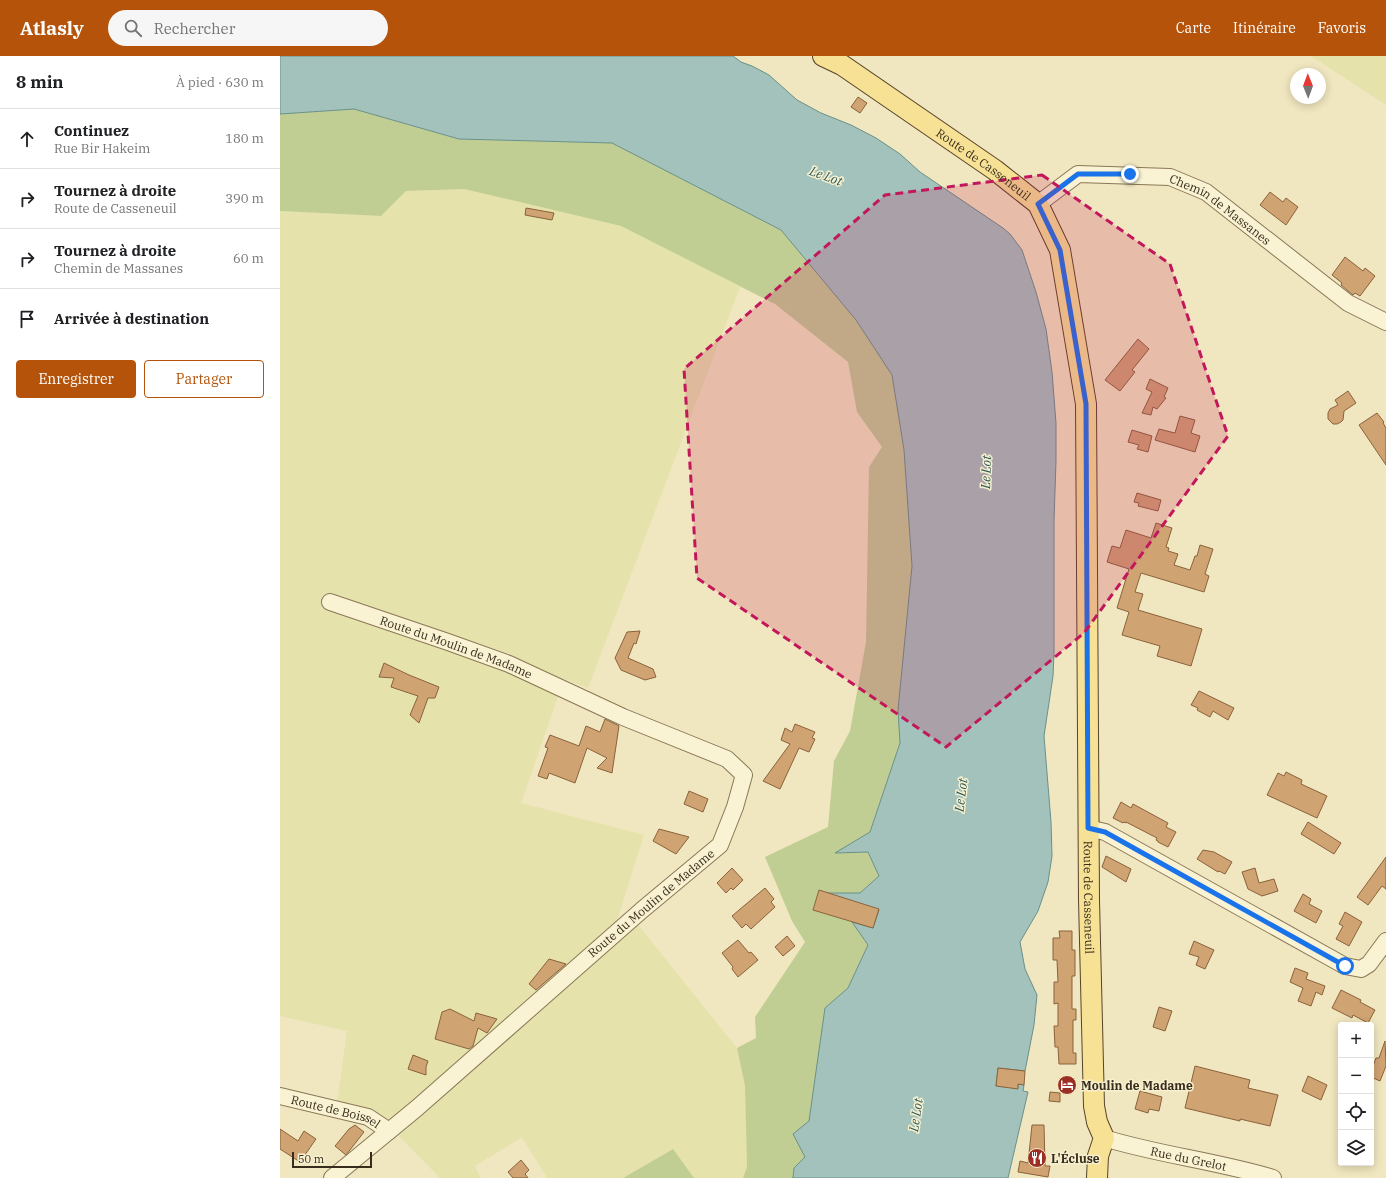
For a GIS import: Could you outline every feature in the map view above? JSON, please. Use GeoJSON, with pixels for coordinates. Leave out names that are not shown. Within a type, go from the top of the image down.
{"type":"FeatureCollection","features":[{"type":"Feature","properties":{"kind":"main road","name":"Route de Casseneuil"},"geometry":{"type":"LineString","coordinates":[[823,56],[842,65],[995,170],[1038,204],[1060,250],[1086,404],[1088,828],[1094,1106],[1097,1122],[1104,1138]]}},
{"type":"Feature","properties":{"kind":"main road"},"geometry":{"type":"LineString","coordinates":[[1098,1178],[1098,1156],[1104,1138]]}},
{"type":"Feature","properties":{"kind":"street","name":"Chemin de Massanes"},"geometry":{"type":"LineString","coordinates":[[1038,204],[1078,174],[1170,177],[1206,192],[1348,303],[1386,322]]}},
{"type":"Feature","properties":{"kind":"street","name":"Route du Moulin de Madame"},"geometry":{"type":"LineString","coordinates":[[330,602],[509,664],[623,717],[727,759],[744,775],[735,807],[720,845],[642,910],[389,1131],[332,1178]]}},
{"type":"Feature","properties":{"kind":"street"},"geometry":{"type":"LineString","coordinates":[[1088,828],[1105,832],[1345,966],[1361,969],[1369,964],[1386,941]]}},
{"type":"Feature","properties":{"kind":"street","name":"Route de Boissel"},"geometry":{"type":"LineString","coordinates":[[280,1096],[368,1117],[389,1131]]}},
{"type":"Feature","properties":{"kind":"street","name":"Rue du Grelot"},"geometry":{"type":"LineString","coordinates":[[1104,1138],[1237,1173],[1273,1178]]}},
{"type":"Feature","properties":{"kind":"highlighted area"},"geometry":{"type":"Polygon","coordinates":[[[1042,175],[1170,264],[1228,436],[1084,633],[946,747],[697,578],[684,369],[885,195],[1042,175]]]}},
{"type":"Feature","properties":{"kind":"shaded area"},"geometry":{"type":"Polygon","coordinates":[[[1311,56],[1386,56],[1386,105],[1311,56]]]}},
{"type":"Feature","properties":{"kind":"shaded area"},"geometry":{"type":"Polygon","coordinates":[[[464,189],[621,226],[740,287],[588,688],[564,679],[521,803],[644,835],[613,933],[635,921],[737,1048],[745,1086],[747,1167],[743,1178],[694,1178],[672,1149],[623,1178],[547,1178],[522,1137],[475,1166],[481,1178],[440,1178],[390,1127],[336,1111],[347,1031],[280,1016],[280,211],[381,216],[406,191],[464,189]]]}},
{"type":"Feature","properties":{"kind":"green space"},"geometry":{"type":"Polygon","coordinates":[[[354,109],[459,139],[612,143],[781,230],[856,320],[892,375],[904,450],[912,566],[898,710],[900,743],[870,832],[836,853],[868,852],[879,876],[860,893],[826,893],[819,891],[813,909],[852,922],[868,945],[848,988],[825,1008],[805,1157],[794,1168],[793,1178],[743,1178],[747,1167],[745,1086],[737,1048],[756,1038],[755,1017],[805,942],[792,921],[765,857],[828,827],[834,761],[850,731],[866,642],[869,467],[882,447],[857,412],[848,362],[775,304],[621,226],[464,189],[406,191],[381,216],[280,211],[280,114],[354,109]]]}},
{"type":"Feature","properties":{"kind":"green space"},"geometry":{"type":"Polygon","coordinates":[[[673,1149],[694,1178],[623,1178],[673,1149]]]}},
{"type":"Feature","properties":{"kind":"water","name":"Le Lot"},"geometry":{"type":"Polygon","coordinates":[[[280,56],[733,56],[741,62],[769,75],[797,100],[821,113],[851,125],[876,138],[900,154],[920,172],[1003,228],[1010,234],[1022,250],[1046,329],[1052,372],[1056,423],[1054,653],[1053,676],[1044,736],[1051,822],[1052,856],[1048,882],[1038,911],[1020,942],[1025,969],[1037,995],[1034,1025],[1025,1071],[998,1068],[996,1086],[1018,1088],[1018,1084],[1024,1085],[1023,1091],[1028,1092],[1008,1178],[793,1178],[794,1168],[805,1157],[793,1134],[809,1121],[825,1008],[848,988],[868,945],[852,922],[873,928],[879,910],[826,893],[860,893],[879,876],[868,852],[835,853],[870,832],[900,743],[898,710],[912,566],[904,450],[892,375],[856,320],[781,230],[612,143],[459,139],[354,109],[280,114],[280,56]]]}},
{"type":"Feature","properties":{"kind":"building"},"geometry":{"type":"Polygon","coordinates":[[[858,97],[867,103],[860,113],[851,107],[858,97]]]}},
{"type":"Feature","properties":{"kind":"building"},"geometry":{"type":"Polygon","coordinates":[[[1270,192],[1283,202],[1286,198],[1298,207],[1286,225],[1260,205],[1270,192]]]}},
{"type":"Feature","properties":{"kind":"building"},"geometry":{"type":"Polygon","coordinates":[[[526,208],[554,213],[552,220],[525,215],[526,208]]]}},
{"type":"Feature","properties":{"kind":"building"},"geometry":{"type":"Polygon","coordinates":[[[1345,257],[1363,271],[1365,268],[1375,276],[1360,296],[1355,293],[1353,295],[1332,275],[1345,257]]]}},
{"type":"Feature","properties":{"kind":"building"},"geometry":{"type":"Polygon","coordinates":[[[1138,339],[1149,349],[1132,370],[1135,372],[1120,391],[1105,380],[1138,339]]]}},
{"type":"Feature","properties":{"kind":"building"},"geometry":{"type":"Polygon","coordinates":[[[1150,379],[1168,388],[1164,397],[1166,398],[1157,409],[1153,407],[1151,415],[1142,413],[1152,392],[1146,389],[1150,379]]]}},
{"type":"Feature","properties":{"kind":"building"},"geometry":{"type":"Polygon","coordinates":[[[1348,391],[1356,403],[1344,411],[1343,420],[1341,422],[1333,424],[1328,419],[1328,413],[1330,409],[1338,405],[1335,400],[1348,391]]]}},
{"type":"Feature","properties":{"kind":"building"},"geometry":{"type":"Polygon","coordinates":[[[1377,413],[1384,422],[1383,423],[1386,428],[1386,465],[1359,425],[1377,413]]]}},
{"type":"Feature","properties":{"kind":"building"},"geometry":{"type":"Polygon","coordinates":[[[1180,416],[1195,420],[1191,433],[1200,436],[1195,452],[1155,440],[1159,429],[1175,433],[1180,416]]]}},
{"type":"Feature","properties":{"kind":"building"},"geometry":{"type":"Polygon","coordinates":[[[1132,430],[1152,436],[1148,452],[1137,449],[1139,445],[1128,442],[1132,430]]]}},
{"type":"Feature","properties":{"kind":"building"},"geometry":{"type":"Polygon","coordinates":[[[1137,493],[1161,500],[1158,511],[1138,506],[1139,503],[1134,502],[1137,493]]]}},
{"type":"Feature","properties":{"kind":"building"},"geometry":{"type":"Polygon","coordinates":[[[1156,523],[1172,528],[1166,547],[1169,548],[1168,551],[1178,554],[1174,565],[1190,570],[1195,556],[1197,556],[1200,545],[1213,549],[1205,574],[1209,576],[1204,592],[1141,573],[1135,592],[1143,594],[1138,610],[1202,629],[1191,666],[1157,656],[1160,646],[1122,635],[1129,612],[1117,608],[1129,569],[1107,562],[1112,546],[1120,548],[1126,530],[1151,538],[1156,523]]]}},
{"type":"Feature","properties":{"kind":"building"},"geometry":{"type":"Polygon","coordinates":[[[640,631],[636,644],[634,643],[628,658],[653,669],[656,677],[645,680],[621,670],[615,658],[627,632],[640,631]]]}},
{"type":"Feature","properties":{"kind":"building"},"geometry":{"type":"Polygon","coordinates":[[[384,663],[439,687],[435,698],[428,698],[419,723],[410,715],[418,696],[391,687],[394,678],[379,677],[384,663]]]}},
{"type":"Feature","properties":{"kind":"building"},"geometry":{"type":"Polygon","coordinates":[[[1199,691],[1234,708],[1228,720],[1213,711],[1210,717],[1197,710],[1198,708],[1191,705],[1199,691]]]}},
{"type":"Feature","properties":{"kind":"building"},"geometry":{"type":"Polygon","coordinates":[[[605,719],[619,726],[612,773],[597,768],[607,758],[587,748],[575,783],[549,773],[547,779],[538,776],[548,748],[545,747],[550,735],[579,746],[586,726],[600,732],[605,719]]]}},
{"type":"Feature","properties":{"kind":"building"},"geometry":{"type":"Polygon","coordinates":[[[795,724],[815,732],[812,738],[815,739],[809,752],[799,748],[780,789],[763,781],[790,744],[781,740],[785,728],[792,732],[795,724]]]}},
{"type":"Feature","properties":{"kind":"building"},"geometry":{"type":"Polygon","coordinates":[[[1286,772],[1302,780],[1301,784],[1327,796],[1317,818],[1267,795],[1278,773],[1284,776],[1286,772]]]}},
{"type":"Feature","properties":{"kind":"building"},"geometry":{"type":"Polygon","coordinates":[[[689,791],[708,799],[703,812],[684,804],[689,791]]]}},
{"type":"Feature","properties":{"kind":"building"},"geometry":{"type":"Polygon","coordinates":[[[1121,802],[1131,808],[1133,804],[1168,823],[1166,827],[1176,832],[1168,847],[1158,842],[1156,840],[1157,838],[1126,822],[1123,823],[1113,818],[1121,802]]]}},
{"type":"Feature","properties":{"kind":"building"},"geometry":{"type":"Polygon","coordinates":[[[1308,822],[1341,843],[1334,854],[1301,834],[1308,822]]]}},
{"type":"Feature","properties":{"kind":"building"},"geometry":{"type":"Polygon","coordinates":[[[659,829],[689,837],[676,854],[653,841],[659,829]]]}},
{"type":"Feature","properties":{"kind":"building"},"geometry":{"type":"Polygon","coordinates":[[[1203,850],[1214,852],[1232,862],[1225,874],[1219,871],[1218,872],[1197,859],[1203,850]]]}},
{"type":"Feature","properties":{"kind":"building"},"geometry":{"type":"Polygon","coordinates":[[[1106,856],[1131,869],[1126,882],[1102,867],[1106,856]]]}},
{"type":"Feature","properties":{"kind":"building"},"geometry":{"type":"Polygon","coordinates":[[[1386,857],[1386,889],[1382,886],[1368,905],[1357,897],[1386,857]]]}},
{"type":"Feature","properties":{"kind":"building"},"geometry":{"type":"Polygon","coordinates":[[[732,868],[743,880],[733,890],[731,888],[726,893],[717,883],[732,868]]]}},
{"type":"Feature","properties":{"kind":"building"},"geometry":{"type":"Polygon","coordinates":[[[1255,868],[1259,883],[1274,879],[1278,891],[1262,896],[1248,889],[1242,872],[1255,868]]]}},
{"type":"Feature","properties":{"kind":"building"},"geometry":{"type":"Polygon","coordinates":[[[765,888],[774,899],[771,902],[775,907],[751,929],[746,924],[742,928],[732,916],[765,888]]]}},
{"type":"Feature","properties":{"kind":"building"},"geometry":{"type":"Polygon","coordinates":[[[819,890],[879,909],[873,928],[813,910],[819,890]]]}},
{"type":"Feature","properties":{"kind":"building"},"geometry":{"type":"Polygon","coordinates":[[[1303,894],[1311,899],[1309,904],[1322,911],[1316,923],[1294,911],[1303,894]]]}},
{"type":"Feature","properties":{"kind":"building"},"geometry":{"type":"Polygon","coordinates":[[[1345,912],[1362,922],[1349,946],[1336,939],[1343,926],[1339,924],[1345,912]]]}},
{"type":"Feature","properties":{"kind":"building"},"geometry":{"type":"Polygon","coordinates":[[[1059,931],[1072,931],[1072,950],[1075,950],[1075,976],[1072,976],[1072,1009],[1076,1009],[1076,1020],[1073,1020],[1073,1053],[1076,1053],[1076,1064],[1059,1064],[1058,1047],[1055,1047],[1054,1026],[1058,1026],[1058,1003],[1054,1004],[1054,982],[1058,982],[1057,960],[1053,960],[1053,938],[1060,938],[1059,931]]]}},
{"type":"Feature","properties":{"kind":"building"},"geometry":{"type":"Polygon","coordinates":[[[787,936],[795,946],[783,956],[775,947],[787,936]]]}},
{"type":"Feature","properties":{"kind":"building"},"geometry":{"type":"Polygon","coordinates":[[[738,940],[749,953],[751,952],[758,960],[738,977],[732,969],[733,967],[722,953],[738,940]]]}},
{"type":"Feature","properties":{"kind":"building"},"geometry":{"type":"Polygon","coordinates":[[[1194,941],[1214,950],[1205,969],[1196,965],[1199,957],[1189,954],[1194,941]]]}},
{"type":"Feature","properties":{"kind":"building"},"geometry":{"type":"Polygon","coordinates":[[[549,959],[566,964],[536,990],[529,984],[549,959]]]}},
{"type":"Feature","properties":{"kind":"building"},"geometry":{"type":"Polygon","coordinates":[[[1295,968],[1308,973],[1306,979],[1325,986],[1322,995],[1316,992],[1311,1006],[1298,1001],[1303,988],[1290,982],[1295,968]]]}},
{"type":"Feature","properties":{"kind":"building"},"geometry":{"type":"Polygon","coordinates":[[[1341,990],[1361,1000],[1360,1002],[1375,1010],[1369,1022],[1366,1022],[1353,1015],[1352,1018],[1332,1008],[1341,990]]]}},
{"type":"Feature","properties":{"kind":"building"},"geometry":{"type":"Polygon","coordinates":[[[1159,1007],[1172,1011],[1165,1031],[1153,1027],[1159,1007]]]}},
{"type":"Feature","properties":{"kind":"building"},"geometry":{"type":"Polygon","coordinates":[[[450,1009],[474,1021],[476,1013],[497,1019],[487,1033],[478,1028],[473,1046],[469,1049],[435,1039],[442,1012],[450,1009]]]}},
{"type":"Feature","properties":{"kind":"building"},"geometry":{"type":"Polygon","coordinates":[[[1385,1041],[1386,1066],[1380,1081],[1374,1078],[1374,1063],[1376,1058],[1379,1058],[1385,1041]]]}},
{"type":"Feature","properties":{"kind":"building"},"geometry":{"type":"Polygon","coordinates":[[[413,1055],[428,1061],[426,1075],[408,1069],[413,1055]]]}},
{"type":"Feature","properties":{"kind":"building"},"geometry":{"type":"Polygon","coordinates":[[[1195,1066],[1250,1080],[1248,1088],[1278,1095],[1270,1126],[1240,1119],[1240,1121],[1185,1108],[1195,1066]]]}},
{"type":"Feature","properties":{"kind":"building"},"geometry":{"type":"Polygon","coordinates":[[[998,1068],[1025,1071],[1024,1085],[1018,1084],[1018,1089],[996,1086],[998,1068]]]}},
{"type":"Feature","properties":{"kind":"building"},"geometry":{"type":"Polygon","coordinates":[[[1308,1076],[1327,1085],[1321,1100],[1302,1091],[1308,1076]]]}},
{"type":"Feature","properties":{"kind":"building"},"geometry":{"type":"Polygon","coordinates":[[[1140,1091],[1162,1097],[1159,1111],[1149,1109],[1148,1113],[1135,1109],[1140,1091]]]}},
{"type":"Feature","properties":{"kind":"building"},"geometry":{"type":"Polygon","coordinates":[[[1050,1092],[1060,1093],[1060,1102],[1049,1101],[1050,1092]]]}},
{"type":"Feature","properties":{"kind":"building"},"geometry":{"type":"Polygon","coordinates":[[[355,1125],[364,1132],[346,1155],[335,1146],[349,1129],[355,1125]]]}},
{"type":"Feature","properties":{"kind":"building"},"geometry":{"type":"Polygon","coordinates":[[[1032,1125],[1044,1125],[1045,1166],[1050,1166],[1048,1177],[1018,1172],[1020,1161],[1028,1163],[1032,1125]]]}},
{"type":"Feature","properties":{"kind":"building"},"geometry":{"type":"Polygon","coordinates":[[[280,1129],[298,1141],[304,1131],[316,1139],[300,1162],[280,1149],[280,1129]]]}},
{"type":"Feature","properties":{"kind":"building"},"geometry":{"type":"Polygon","coordinates":[[[521,1160],[529,1170],[525,1174],[528,1178],[513,1178],[508,1172],[521,1160]]]}},
{"type":"Feature","properties":{"kind":"place","name":"Moulin de Madame"},"geometry":{"type":"Point","coordinates":[1067,1085]}},
{"type":"Feature","properties":{"kind":"place","name":"L'Écluse"},"geometry":{"type":"Point","coordinates":[1037,1158]}},
{"type":"Feature","properties":{"kind":"route"},"geometry":{"type":"LineString","coordinates":[[1130,174],[1078,174],[1038,204],[1060,250],[1086,404],[1088,828],[1105,832],[1345,966]]}}]}
